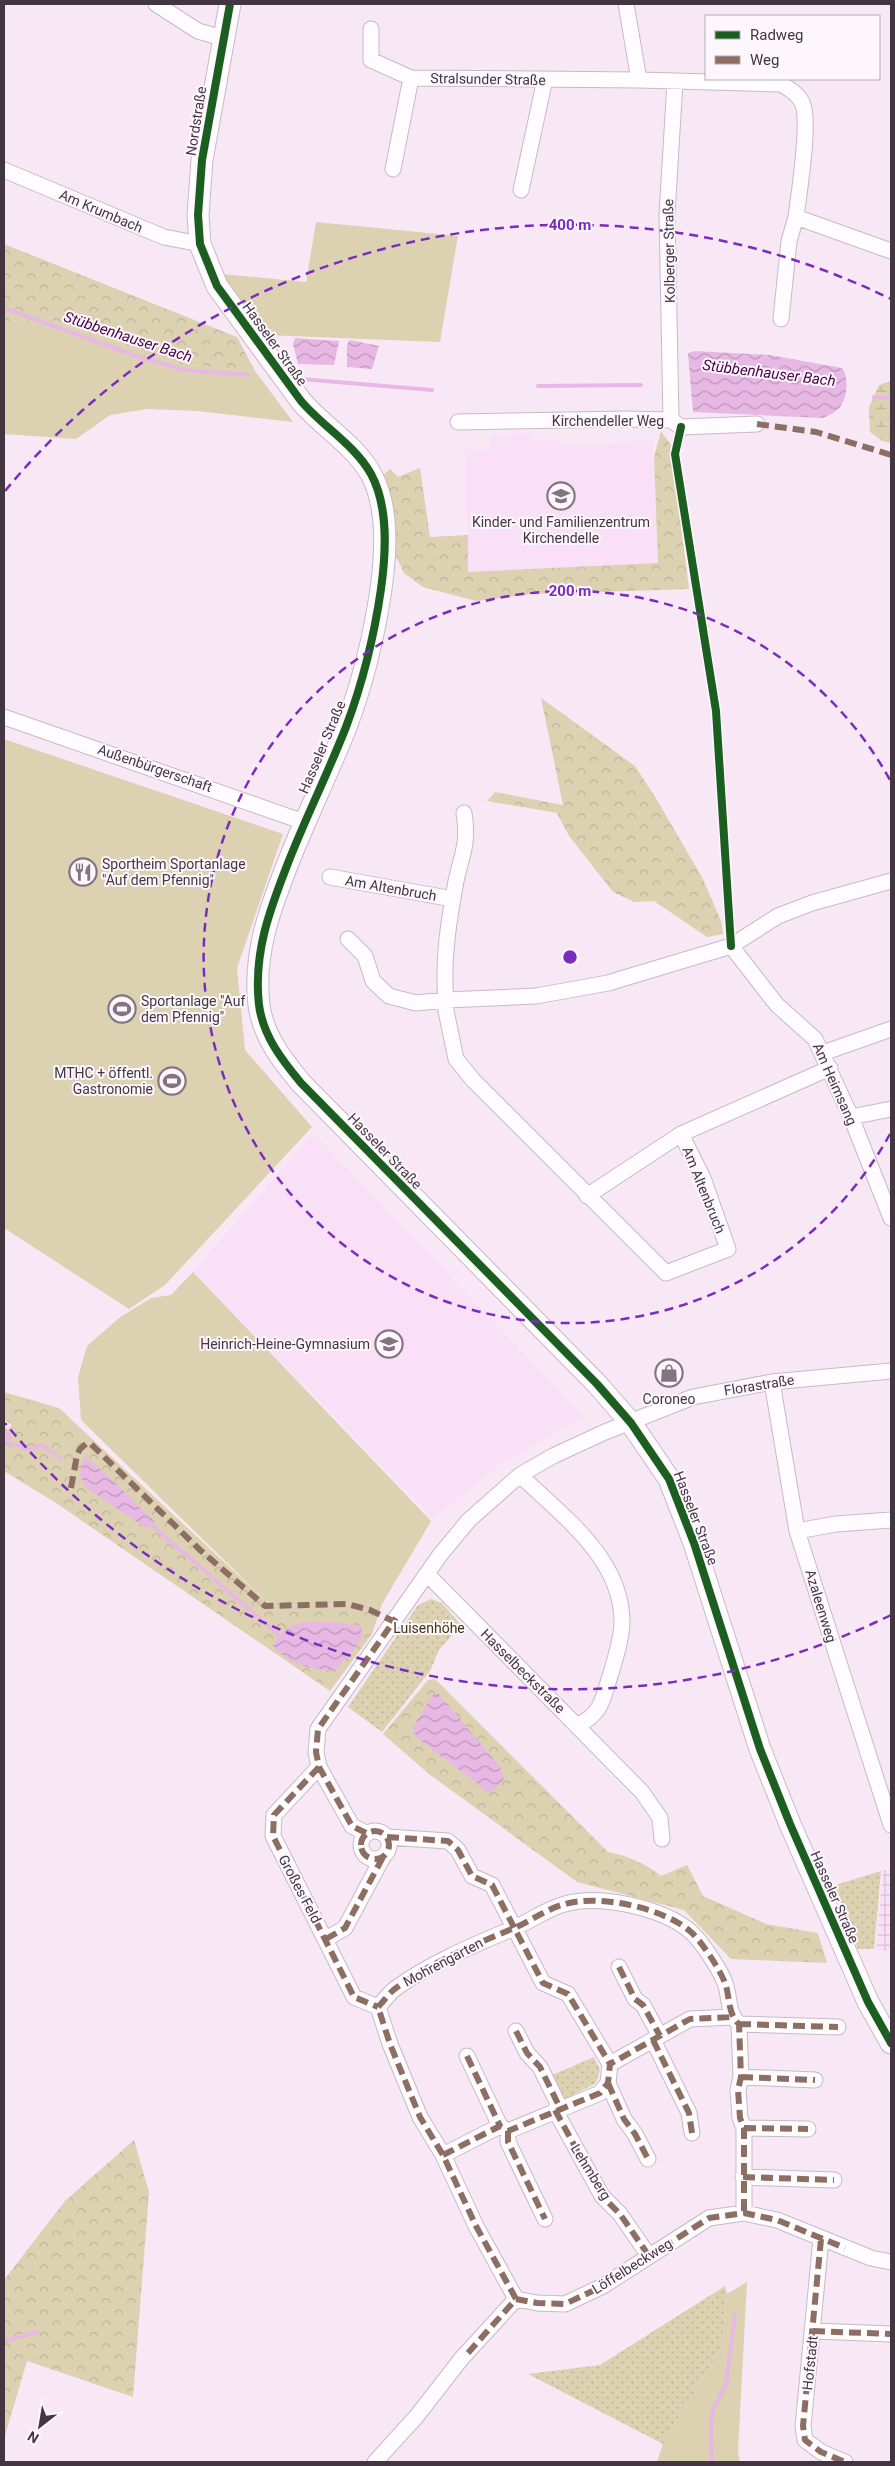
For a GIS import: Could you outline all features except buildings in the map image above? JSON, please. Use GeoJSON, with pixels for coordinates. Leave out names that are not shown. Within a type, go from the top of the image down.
{"type":"FeatureCollection","features":[{"type":"Feature","properties":{"kind":"main road","name":"Nordstraße"},"geometry":{"type":"LineString","coordinates":[[200,244],[198,215],[202,160],[222,38],[230,4]]}},
{"type":"Feature","properties":{"kind":"main road","name":"Hasseler Straße"},"geometry":{"type":"LineString","coordinates":[[200,244],[218,286],[301,401],[315,417],[364,463],[377,488],[383,518],[384,568],[371,648],[350,714],[304,822],[266,922],[259,950],[259,1005],[269,1038],[281,1059],[301,1083],[593,1380],[632,1423],[669,1479],[694,1543],[760,1749],[790,1824],[868,2002],[891,2043]]}},
{"type":"Feature","properties":{"kind":"street"},"geometry":{"type":"LineString","coordinates":[[156,4],[198,31],[222,38]]}},
{"type":"Feature","properties":{"kind":"street"},"geometry":{"type":"LineString","coordinates":[[626,4],[639,80]]}},
{"type":"Feature","properties":{"kind":"street","name":"Stralsunder Straße"},"geometry":{"type":"LineString","coordinates":[[371,29],[372,60],[411,78],[639,80],[781,84],[794,92],[803,104],[806,122],[796,217],[789,241],[781,320]]}},
{"type":"Feature","properties":{"kind":"street"},"geometry":{"type":"LineString","coordinates":[[393,169],[411,78]]}},
{"type":"Feature","properties":{"kind":"street"},"geometry":{"type":"LineString","coordinates":[[521,190],[545,80]]}},
{"type":"Feature","properties":{"kind":"street","name":"Kolberger Straße"},"geometry":{"type":"LineString","coordinates":[[671,420],[667,214],[675,82]]}},
{"type":"Feature","properties":{"kind":"street","name":"Am Krumbach"},"geometry":{"type":"LineString","coordinates":[[4,170],[164,237],[200,244]]}},
{"type":"Feature","properties":{"kind":"street"},"geometry":{"type":"LineString","coordinates":[[796,217],[891,251]]}},
{"type":"Feature","properties":{"kind":"street","name":"Kirchendeller Weg"},"geometry":{"type":"LineString","coordinates":[[458,422],[671,420],[681,427],[757,424]]}},
{"type":"Feature","properties":{"kind":"street","name":"Außenbürgerschaft"},"geometry":{"type":"LineString","coordinates":[[4,717],[304,822]]}},
{"type":"Feature","properties":{"kind":"street","name":"Am Altenbruch"},"geometry":{"type":"LineString","coordinates":[[464,813],[466,848],[453,899],[443,973],[456,1059],[473,1080],[666,1274],[728,1249],[703,1178],[680,1134]]}},
{"type":"Feature","properties":{"kind":"street","name":"Am Altenbruch"},"geometry":{"type":"LineString","coordinates":[[330,877],[453,899]]}},
{"type":"Feature","properties":{"kind":"street"},"geometry":{"type":"LineString","coordinates":[[348,939],[365,956],[373,981],[389,996],[416,1003],[536,996],[608,983],[731,946],[778,916],[812,903],[891,881]]}},
{"type":"Feature","properties":{"kind":"street","name":"Am Heimsang"},"geometry":{"type":"LineString","coordinates":[[731,946],[777,1005],[815,1039],[851,1117],[891,1218]]}},
{"type":"Feature","properties":{"kind":"street"},"geometry":{"type":"LineString","coordinates":[[823,1053],[891,1029]]}},
{"type":"Feature","properties":{"kind":"street","name":"Am Altenbruch"},"geometry":{"type":"LineString","coordinates":[[587,1196],[680,1134],[830,1068]]}},
{"type":"Feature","properties":{"kind":"street"},"geometry":{"type":"LineString","coordinates":[[851,1117],[891,1110]]}},
{"type":"Feature","properties":{"kind":"street","name":"Florastraße"},"geometry":{"type":"LineString","coordinates":[[632,1423],[693,1397],[772,1382],[891,1371]]}},
{"type":"Feature","properties":{"kind":"street","name":"Azaleenweg"},"geometry":{"type":"LineString","coordinates":[[772,1382],[797,1531],[885,1788],[891,1825]]}},
{"type":"Feature","properties":{"kind":"street"},"geometry":{"type":"LineString","coordinates":[[366,1833],[352,1826],[319,1767],[316,1752],[318,1729],[427,1574],[469,1520],[520,1475],[553,1456],[605,1432],[632,1423]]}},
{"type":"Feature","properties":{"kind":"street"},"geometry":{"type":"LineString","coordinates":[[520,1475],[595,1550],[617,1587],[622,1622],[612,1667],[597,1711],[591,1718],[578,1725]]}},
{"type":"Feature","properties":{"kind":"street"},"geometry":{"type":"LineString","coordinates":[[797,1531],[836,1524],[891,1520]]}},
{"type":"Feature","properties":{"kind":"street","name":"Hasselbeckstraße"},"geometry":{"type":"LineString","coordinates":[[427,1574],[642,1792],[660,1818],[662,1839]]}},
{"type":"Feature","properties":{"kind":"street","name":"Großes Feld"},"geometry":{"type":"LineString","coordinates":[[319,1767],[274,1816],[273,1836],[354,1997],[378,2007]]}},
{"type":"Feature","properties":{"kind":"street"},"geometry":{"type":"LineString","coordinates":[[383,1857],[372,1859],[363,1853],[360,1842],[366,1833],[377,1830],[386,1837],[448,1841],[458,1850],[472,1876],[492,1885],[542,1983],[568,1994],[610,2064],[608,2083],[624,2118],[648,2159]]}},
{"type":"Feature","properties":{"kind":"street"},"geometry":{"type":"LineString","coordinates":[[326,1939],[345,1928],[389,1847],[386,1837]]}},
{"type":"Feature","properties":{"kind":"street","name":"Mohrengarten"},"geometry":{"type":"LineString","coordinates":[[378,2007],[395,1988],[471,1945],[515,1928],[565,1904],[597,1900],[641,1908],[668,1918],[691,1932],[710,1958],[726,1984],[736,2021],[741,2078],[738,2090],[740,2118],[744,2128],[744,2213]]}},
{"type":"Feature","properties":{"kind":"street"},"geometry":{"type":"LineString","coordinates":[[619,1967],[634,1999],[643,2005],[689,2113],[692,2133]]}},
{"type":"Feature","properties":{"kind":"street"},"geometry":{"type":"LineString","coordinates":[[374,2462],[416,2417],[462,2358],[516,2299],[476,2226],[443,2155],[420,2117],[390,2044],[378,2007]]}},
{"type":"Feature","properties":{"kind":"street"},"geometry":{"type":"LineString","coordinates":[[610,2064],[690,2019],[838,2027]]}},
{"type":"Feature","properties":{"kind":"street","name":"Lehmberg"},"geometry":{"type":"LineString","coordinates":[[516,2031],[527,2053],[540,2067],[558,2110],[602,2196],[620,2214],[649,2256]]}},
{"type":"Feature","properties":{"kind":"street"},"geometry":{"type":"LineString","coordinates":[[467,2056],[504,2128],[508,2142],[545,2219]]}},
{"type":"Feature","properties":{"kind":"street"},"geometry":{"type":"LineString","coordinates":[[741,2078],[815,2080]]}},
{"type":"Feature","properties":{"kind":"street"},"geometry":{"type":"LineString","coordinates":[[443,2155],[504,2128],[558,2110],[600,2093],[608,2083]]}},
{"type":"Feature","properties":{"kind":"street"},"geometry":{"type":"LineString","coordinates":[[744,2128],[808,2129]]}},
{"type":"Feature","properties":{"kind":"street"},"geometry":{"type":"LineString","coordinates":[[743,2177],[834,2180]]}},
{"type":"Feature","properties":{"kind":"street","name":"Löffelbeckweg"},"geometry":{"type":"LineString","coordinates":[[516,2299],[537,2304],[566,2304],[603,2286],[708,2218],[744,2213],[777,2220],[871,2258],[891,2262]]}},
{"type":"Feature","properties":{"kind":"street","name":"Hofstadt"},"geometry":{"type":"LineString","coordinates":[[821,2239],[803,2426],[805,2440],[820,2452],[846,2462]]}},
{"type":"Feature","properties":{"kind":"street"},"geometry":{"type":"LineString","coordinates":[[813,2331],[891,2334]]}},
{"type":"Feature","properties":{"kind":"shaded area","name":"Kinder- und Familienzentrum Kirchendelle"},"geometry":{"type":"Polygon","coordinates":[[[533,434],[533,440],[557,440],[564,446],[653,440],[658,563],[468,572],[465,449],[490,450],[491,436],[533,434]]]}},
{"type":"Feature","properties":{"kind":"shaded area","name":"Heinrich-Heine-Gymnasium"},"geometry":{"type":"Polygon","coordinates":[[[313,1133],[584,1416],[502,1464],[433,1518],[193,1272],[313,1133]]]}},
{"type":"Feature","properties":{"kind":"shaded area"},"geometry":{"type":"Polygon","coordinates":[[[883,1870],[891,1870],[891,1951],[876,1950],[883,1870]]]}},
{"type":"Feature","properties":{"kind":"green space"},"geometry":{"type":"Polygon","coordinates":[[[316,222],[458,236],[440,342],[265,335],[221,274],[306,282],[316,222]]]}},
{"type":"Feature","properties":{"kind":"green space"},"geometry":{"type":"Polygon","coordinates":[[[4,244],[237,337],[255,371],[180,364],[53,321],[4,322],[4,244]]]}},
{"type":"Feature","properties":{"kind":"green space"},"geometry":{"type":"Polygon","coordinates":[[[53,321],[180,364],[255,371],[293,422],[197,411],[148,409],[110,415],[76,439],[4,434],[4,322],[53,321]]]}},
{"type":"Feature","properties":{"kind":"green space"},"geometry":{"type":"Polygon","coordinates":[[[891,381],[891,443],[882,441],[870,432],[869,407],[879,385],[891,381]]]}},
{"type":"Feature","properties":{"kind":"green space"},"geometry":{"type":"Polygon","coordinates":[[[661,431],[671,445],[689,589],[531,594],[476,601],[423,587],[404,573],[391,546],[380,478],[390,469],[398,477],[420,468],[430,537],[468,535],[468,572],[658,563],[654,457],[661,431]]]}},
{"type":"Feature","properties":{"kind":"green space"},"geometry":{"type":"Polygon","coordinates":[[[541,698],[635,766],[703,879],[721,921],[723,934],[707,937],[654,901],[634,902],[613,892],[569,836],[557,813],[487,801],[495,792],[563,805],[541,698]]]}},
{"type":"Feature","properties":{"kind":"green space","name":"Sportanlage \"Auf dem Pfennig\""},"geometry":{"type":"Polygon","coordinates":[[[4,739],[283,834],[237,968],[245,1050],[312,1127],[165,1285],[129,1309],[4,1228],[4,739]]]}},
{"type":"Feature","properties":{"kind":"green space","name":"Heinrich-Heine-Gymnasium"},"geometry":{"type":"Polygon","coordinates":[[[193,1272],[431,1521],[382,1604],[303,1605],[266,1601],[81,1420],[78,1377],[87,1346],[119,1318],[151,1298],[171,1295],[193,1272]]]}},
{"type":"Feature","properties":{"kind":"green space"},"geometry":{"type":"Polygon","coordinates":[[[4,1392],[59,1408],[266,1601],[303,1605],[382,1604],[372,1634],[330,1691],[56,1503],[4,1471],[4,1433],[12,1425],[4,1419],[4,1392]]]}},
{"type":"Feature","properties":{"kind":"green space","name":"Luisenhöhe"},"geometry":{"type":"Polygon","coordinates":[[[431,1599],[442,1603],[461,1625],[439,1650],[430,1671],[382,1732],[348,1707],[418,1605],[431,1599]]]}},
{"type":"Feature","properties":{"kind":"green space"},"geometry":{"type":"Polygon","coordinates":[[[435,1679],[608,1852],[636,1861],[649,1867],[661,1876],[687,1865],[703,1896],[766,1924],[818,1933],[827,1963],[731,1959],[684,1910],[577,1882],[429,1774],[383,1734],[428,1680],[435,1679]]]}},
{"type":"Feature","properties":{"kind":"green space"},"geometry":{"type":"Polygon","coordinates":[[[881,1871],[874,1949],[858,1949],[832,1886],[881,1871]]]}},
{"type":"Feature","properties":{"kind":"green space"},"geometry":{"type":"Polygon","coordinates":[[[594,2057],[600,2070],[596,2083],[563,2100],[550,2076],[594,2057]]]}},
{"type":"Feature","properties":{"kind":"green space"},"geometry":{"type":"Polygon","coordinates":[[[134,2140],[149,2192],[133,2397],[27,2361],[4,2439],[4,2280],[65,2201],[134,2140]]]}},
{"type":"Feature","properties":{"kind":"green space"},"geometry":{"type":"Polygon","coordinates":[[[747,2282],[738,2452],[740,2462],[657,2462],[663,2444],[722,2347],[727,2294],[747,2282]]]}},
{"type":"Feature","properties":{"kind":"green space"},"geometry":{"type":"Polygon","coordinates":[[[725,2286],[727,2294],[722,2347],[663,2444],[528,2374],[600,2365],[725,2286]]]}},
{"type":"Feature","properties":{"kind":"water"},"geometry":{"type":"Polygon","coordinates":[[[295,338],[339,341],[334,365],[298,364],[293,344],[295,338]]]}},
{"type":"Feature","properties":{"kind":"water"},"geometry":{"type":"Polygon","coordinates":[[[350,340],[379,346],[372,369],[347,367],[347,344],[350,340]]]}},
{"type":"Feature","properties":{"kind":"water"},"geometry":{"type":"Polygon","coordinates":[[[695,351],[770,355],[842,368],[847,384],[845,396],[837,410],[823,418],[693,412],[688,353],[695,351]]]}},
{"type":"Feature","properties":{"kind":"water"},"geometry":{"type":"Polygon","coordinates":[[[84,1456],[106,1474],[155,1522],[145,1527],[85,1487],[80,1475],[84,1456]]]}},
{"type":"Feature","properties":{"kind":"water"},"geometry":{"type":"Polygon","coordinates":[[[306,1622],[334,1622],[361,1626],[363,1638],[335,1671],[294,1663],[273,1646],[285,1630],[291,1626],[306,1622]]]}},
{"type":"Feature","properties":{"kind":"water"},"geometry":{"type":"Polygon","coordinates":[[[439,1694],[500,1767],[504,1779],[490,1793],[417,1738],[412,1728],[433,1695],[439,1694]]]}},
{"type":"Feature","properties":{"kind":"waterway","name":"Stübbenhauser Bach"},"geometry":{"type":"LineString","coordinates":[[4,308],[139,357],[184,370],[248,375]]}},
{"type":"Feature","properties":{"kind":"waterway","name":"Stübbenhauser Bach"},"geometry":{"type":"LineString","coordinates":[[301,379],[432,390]]}},
{"type":"Feature","properties":{"kind":"waterway","name":"Stübbenhauser Bach"},"geometry":{"type":"LineString","coordinates":[[538,386],[641,385]]}},
{"type":"Feature","properties":{"kind":"waterway","name":"Stübbenhauser Bach"},"geometry":{"type":"LineString","coordinates":[[874,397],[891,398]]}},
{"type":"Feature","properties":{"kind":"waterway"},"geometry":{"type":"LineString","coordinates":[[4,1429],[9,1435],[8,1443],[30,1450],[42,1445],[60,1458]]}},
{"type":"Feature","properties":{"kind":"waterway"},"geometry":{"type":"LineString","coordinates":[[148,1522],[279,1635]]}},
{"type":"Feature","properties":{"kind":"waterway"},"geometry":{"type":"LineString","coordinates":[[712,2462],[711,2423],[714,2407],[726,2385],[735,2315]]}},
{"type":"Feature","properties":{"kind":"waterway"},"geometry":{"type":"LineString","coordinates":[[4,2341],[37,2332]]}},
{"type":"Feature","properties":{"kind":"marked path"},"geometry":{"type":"LineString","coordinates":[[757,424],[816,432],[891,455]]}},
{"type":"Feature","properties":{"kind":"marked path"},"geometry":{"type":"LineString","coordinates":[[71,1488],[77,1455],[80,1449],[87,1443],[91,1444],[200,1550],[265,1606],[347,1604],[370,1610],[393,1621]]}},
{"type":"Feature","properties":{"kind":"marked path"},"geometry":{"type":"LineString","coordinates":[[366,1833],[352,1826],[319,1767],[316,1752],[318,1729],[396,1618]]}},
{"type":"Feature","properties":{"kind":"marked path"},"geometry":{"type":"LineString","coordinates":[[319,1767],[274,1815],[273,1836],[354,1997],[378,2007]]}},
{"type":"Feature","properties":{"kind":"marked path"},"geometry":{"type":"LineString","coordinates":[[375,1831],[385,1835],[389,1845],[385,1855],[375,1859],[365,1855],[361,1845],[365,1835],[375,1831]]}},
{"type":"Feature","properties":{"kind":"marked path"},"geometry":{"type":"LineString","coordinates":[[387,1837],[448,1841],[458,1850],[472,1876],[492,1885],[543,1983],[568,1994],[610,2064]]}},
{"type":"Feature","properties":{"kind":"marked path"},"geometry":{"type":"LineString","coordinates":[[326,1939],[345,1928],[383,1857]]}},
{"type":"Feature","properties":{"kind":"marked path"},"geometry":{"type":"LineString","coordinates":[[516,2299],[476,2226],[443,2155],[420,2117],[390,2044],[378,2007],[393,1990],[424,1970],[559,1906],[579,1901],[613,1902],[631,1905],[665,1916],[691,1932],[716,1965],[726,1986],[731,2011],[739,2024],[741,2077],[738,2090],[740,2118],[744,2128],[744,2213]]}},
{"type":"Feature","properties":{"kind":"marked path"},"geometry":{"type":"LineString","coordinates":[[619,1967],[635,1999],[643,2005],[660,2036]]}},
{"type":"Feature","properties":{"kind":"marked path"},"geometry":{"type":"LineString","coordinates":[[443,2155],[500,2126],[508,2131],[600,2093],[608,2083],[610,2064],[690,2019],[732,2017]]}},
{"type":"Feature","properties":{"kind":"marked path"},"geometry":{"type":"LineString","coordinates":[[739,2024],[838,2027]]}},
{"type":"Feature","properties":{"kind":"marked path"},"geometry":{"type":"LineString","coordinates":[[516,2031],[527,2053],[540,2067],[561,2110]]}},
{"type":"Feature","properties":{"kind":"marked path"},"geometry":{"type":"LineString","coordinates":[[653,2040],[689,2113],[692,2133]]}},
{"type":"Feature","properties":{"kind":"marked path"},"geometry":{"type":"LineString","coordinates":[[467,2056],[500,2126]]}},
{"type":"Feature","properties":{"kind":"marked path"},"geometry":{"type":"LineString","coordinates":[[741,2077],[815,2080]]}},
{"type":"Feature","properties":{"kind":"marked path"},"geometry":{"type":"LineString","coordinates":[[608,2083],[624,2119],[635,2134],[648,2159]]}},
{"type":"Feature","properties":{"kind":"marked path"},"geometry":{"type":"LineString","coordinates":[[555,2110],[602,2196],[620,2214],[649,2256]]}},
{"type":"Feature","properties":{"kind":"marked path"},"geometry":{"type":"LineString","coordinates":[[744,2128],[808,2129]]}},
{"type":"Feature","properties":{"kind":"marked path"},"geometry":{"type":"LineString","coordinates":[[508,2131],[508,2142],[545,2219]]}},
{"type":"Feature","properties":{"kind":"marked path"},"geometry":{"type":"LineString","coordinates":[[743,2177],[834,2180]]}},
{"type":"Feature","properties":{"kind":"marked path"},"geometry":{"type":"LineString","coordinates":[[468,2353],[516,2299],[537,2303],[565,2304],[603,2286],[709,2218],[744,2213],[777,2220],[845,2248]]}},
{"type":"Feature","properties":{"kind":"marked path"},"geometry":{"type":"LineString","coordinates":[[821,2239],[803,2426],[805,2440],[821,2452],[845,2462]]}},
{"type":"Feature","properties":{"kind":"marked path"},"geometry":{"type":"LineString","coordinates":[[813,2331],[891,2334]]}},
{"type":"Feature","properties":{"kind":"cycle path"},"geometry":{"type":"LineString","coordinates":[[230,4],[202,160],[198,215],[200,244],[217,286],[301,401],[356,454],[371,474],[381,501],[385,530],[381,589],[371,642],[358,693],[346,727],[288,863],[264,932],[258,967],[261,1016],[274,1047],[301,1083],[597,1384],[631,1423],[669,1479],[694,1543],[760,1749],[790,1824],[868,2002],[891,2043]]}},
{"type":"Feature","properties":{"kind":"cycle path"},"geometry":{"type":"LineString","coordinates":[[681,427],[675,454],[716,711],[731,946]]}},
{"type":"Feature","properties":{"kind":"place","name":"Kinder- und Familienzentrum Kirchendelle"},"geometry":{"type":"Point","coordinates":[561,496]}},
{"type":"Feature","properties":{"kind":"place","name":"Sportheim Sportanlage \"Auf dem Pfennig\""},"geometry":{"type":"Point","coordinates":[83,872]}},
{"type":"Feature","properties":{"kind":"place","name":"Sportanlage \"Auf dem Pfennig\""},"geometry":{"type":"Point","coordinates":[122,1009]}},
{"type":"Feature","properties":{"kind":"place","name":"MTHC + öffentl. Gastronomie"},"geometry":{"type":"Point","coordinates":[172,1081]}},
{"type":"Feature","properties":{"kind":"place","name":"Heinrich-Heine-Gymnasium"},"geometry":{"type":"Point","coordinates":[389,1344]}},
{"type":"Feature","properties":{"kind":"place","name":"Coroneo"},"geometry":{"type":"Point","coordinates":[669,1373]}}]}
